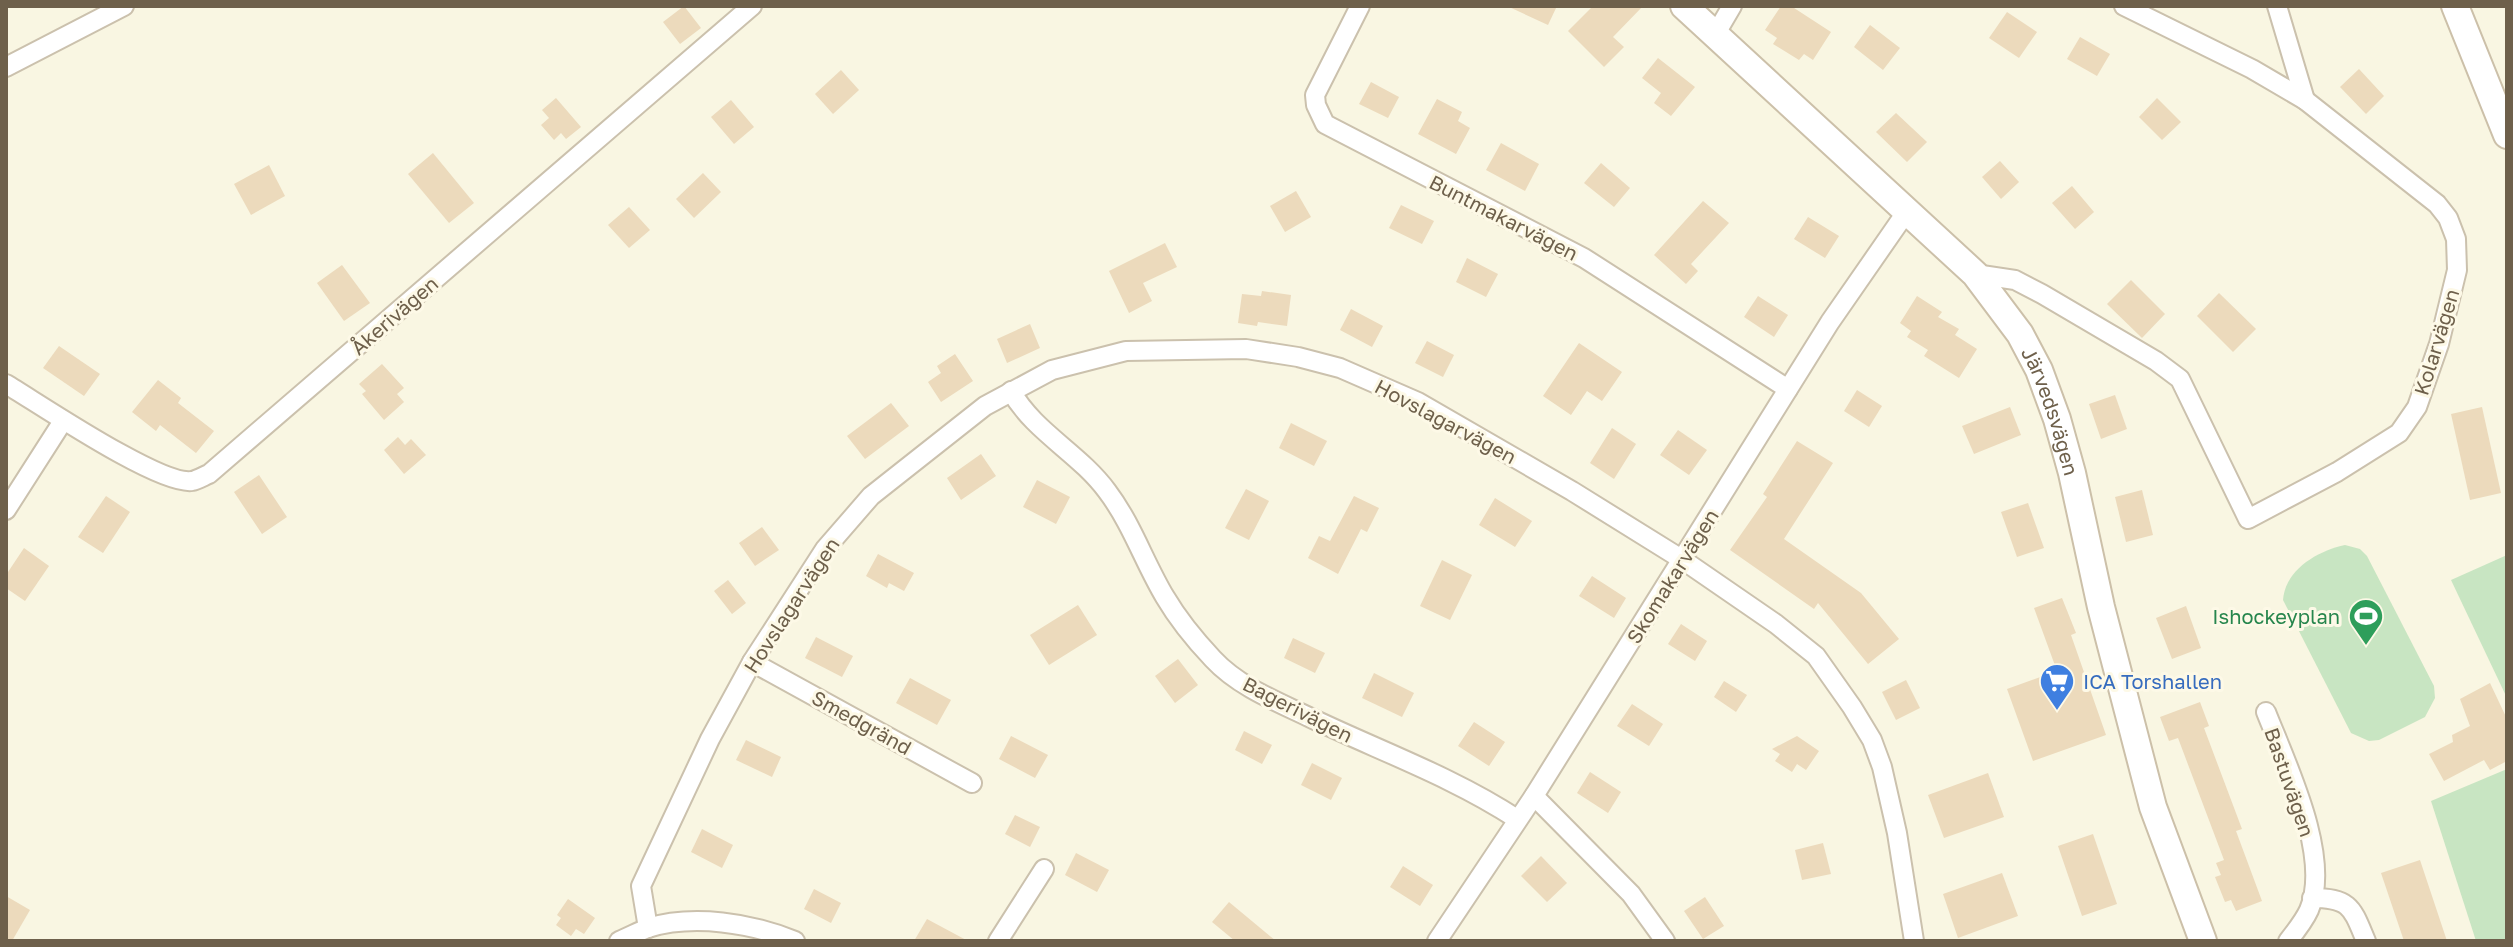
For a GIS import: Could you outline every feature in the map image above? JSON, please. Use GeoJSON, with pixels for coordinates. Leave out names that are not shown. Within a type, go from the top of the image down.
{"type":"FeatureCollection","features":[{"type":"Feature","properties":{"kind":"street"},"geometry":{"type":"LineString","coordinates":[[6,67],[124,6]]}},
{"type":"Feature","properties":{"kind":"street","name":"Åkerivägen"},"geometry":{"type":"LineString","coordinates":[[6,384],[63,421],[165,475],[192,481],[209,474],[752,6]]}},
{"type":"Feature","properties":{"kind":"street","name":"Buntmakarvägen"},"geometry":{"type":"LineString","coordinates":[[1360,6],[1315,95],[1325,124],[1584,258],[1788,389]]}},
{"type":"Feature","properties":{"kind":"street","name":"Järvedsvägen"},"geometry":{"type":"LineString","coordinates":[[1684,6],[1975,274],[2020,334],[2039,370],[2057,419],[2101,607],[2153,807],[2203,941]]}},
{"type":"Feature","properties":{"kind":"street"},"geometry":{"type":"LineString","coordinates":[[1715,35],[1732,6]]}},
{"type":"Feature","properties":{"kind":"street","name":"Kolarvägen"},"geometry":{"type":"LineString","coordinates":[[1975,274],[2015,280],[2156,361],[2180,379],[2248,519],[2337,472],[2399,433],[2417,407],[2439,344],[2457,270],[2456,239],[2448,218],[2437,204],[2305,100],[2252,69],[2124,6]]}},
{"type":"Feature","properties":{"kind":"street"},"geometry":{"type":"LineString","coordinates":[[2277,6],[2305,100]]}},
{"type":"Feature","properties":{"kind":"street"},"geometry":{"type":"LineString","coordinates":[[2455,6],[2507,135]]}},
{"type":"Feature","properties":{"kind":"street","name":"Skomakarvägen"},"geometry":{"type":"LineString","coordinates":[[1437,941],[1534,796],[1788,389],[1907,211]]}},
{"type":"Feature","properties":{"kind":"street","name":"Hovslagarvägen"},"geometry":{"type":"LineString","coordinates":[[648,928],[641,886],[710,739],[752,662],[825,549],[871,496],[985,406],[1052,370],[1126,351],[1246,349],[1298,357],[1340,368],[1418,402],[1545,474],[1683,560],[1776,624],[1816,656],[1872,740],[1882,767],[1897,833],[1914,941]]}},
{"type":"Feature","properties":{"kind":"street","name":"Bagerivägen"},"geometry":{"type":"LineString","coordinates":[[1011,391],[1028,416],[1104,486],[1128,522],[1169,603],[1220,666],[1277,702],[1442,777],[1517,819]]}},
{"type":"Feature","properties":{"kind":"street"},"geometry":{"type":"LineString","coordinates":[[6,510],[63,421]]}},
{"type":"Feature","properties":{"kind":"street","name":"Smedgränd"},"geometry":{"type":"LineString","coordinates":[[752,662],[972,783]]}},
{"type":"Feature","properties":{"kind":"street","name":"Bastuvägen"},"geometry":{"type":"LineString","coordinates":[[2266,712],[2310,828],[2314,881],[2312,898],[2309,909],[2288,941]]}},
{"type":"Feature","properties":{"kind":"street"},"geometry":{"type":"LineString","coordinates":[[1534,796],[1612,873],[1648,915],[1665,941]]}},
{"type":"Feature","properties":{"kind":"street"},"geometry":{"type":"LineString","coordinates":[[998,941],[1044,869]]}},
{"type":"Feature","properties":{"kind":"street"},"geometry":{"type":"LineString","coordinates":[[2312,898],[2333,898],[2349,906],[2366,941]]}},
{"type":"Feature","properties":{"kind":"street"},"geometry":{"type":"LineString","coordinates":[[619,941],[648,928],[680,923],[724,923],[795,941]]}},
{"type":"Feature","properties":{"kind":"green space"},"geometry":{"type":"Polygon","coordinates":[[[2345,545],[2360,549],[2367,556],[2434,686],[2435,698],[2425,717],[2379,740],[2369,741],[2351,733],[2283,600],[2285,589],[2296,571],[2314,557],[2345,545]]]}},
{"type":"Feature","properties":{"kind":"green space"},"geometry":{"type":"Polygon","coordinates":[[[2507,555],[2507,698],[2451,580],[2507,555]]]}},
{"type":"Feature","properties":{"kind":"green space"},"geometry":{"type":"Polygon","coordinates":[[[2507,769],[2507,941],[2476,941],[2431,801],[2507,769]]]}},
{"type":"Feature","properties":{"kind":"building"},"geometry":{"type":"Polygon","coordinates":[[[684,6],[701,28],[680,44],[663,22],[684,6]]]}},
{"type":"Feature","properties":{"kind":"building"},"geometry":{"type":"Polygon","coordinates":[[[1507,6],[1557,6],[1548,25],[1507,6]]]}},
{"type":"Feature","properties":{"kind":"building"},"geometry":{"type":"Polygon","coordinates":[[[1593,6],[1643,6],[1613,37],[1624,47],[1604,67],[1568,31],[1593,6]]]}},
{"type":"Feature","properties":{"kind":"building"},"geometry":{"type":"Polygon","coordinates":[[[1781,6],[1791,6],[1831,32],[1813,60],[1804,54],[1799,60],[1773,44],[1777,38],[1765,30],[1781,6]]]}},
{"type":"Feature","properties":{"kind":"building"},"geometry":{"type":"Polygon","coordinates":[[[2007,12],[2037,32],[2019,58],[1989,38],[2007,12]]]}},
{"type":"Feature","properties":{"kind":"building"},"geometry":{"type":"Polygon","coordinates":[[[1870,25],[1900,48],[1883,70],[1854,47],[1870,25]]]}},
{"type":"Feature","properties":{"kind":"building"},"geometry":{"type":"Polygon","coordinates":[[[2080,37],[2110,54],[2097,76],[2067,59],[2080,37]]]}},
{"type":"Feature","properties":{"kind":"building"},"geometry":{"type":"Polygon","coordinates":[[[1658,58],[1695,87],[1671,116],[1654,103],[1661,93],[1642,78],[1658,58]]]}},
{"type":"Feature","properties":{"kind":"building"},"geometry":{"type":"Polygon","coordinates":[[[2359,69],[2384,96],[2366,114],[2340,87],[2359,69]]]}},
{"type":"Feature","properties":{"kind":"building"},"geometry":{"type":"Polygon","coordinates":[[[841,70],[859,90],[833,114],[815,94],[841,70]]]}},
{"type":"Feature","properties":{"kind":"building"},"geometry":{"type":"Polygon","coordinates":[[[1371,82],[1399,97],[1388,118],[1359,104],[1371,82]]]}},
{"type":"Feature","properties":{"kind":"building"},"geometry":{"type":"Polygon","coordinates":[[[556,98],[581,127],[566,139],[561,133],[554,140],[541,125],[549,118],[542,110],[556,98]]]}},
{"type":"Feature","properties":{"kind":"building"},"geometry":{"type":"Polygon","coordinates":[[[2157,98],[2181,122],[2162,140],[2139,117],[2157,98]]]}},
{"type":"Feature","properties":{"kind":"building"},"geometry":{"type":"Polygon","coordinates":[[[1437,99],[1462,112],[1458,121],[1470,128],[1456,154],[1418,134],[1437,99]]]}},
{"type":"Feature","properties":{"kind":"building"},"geometry":{"type":"Polygon","coordinates":[[[731,100],[754,127],[734,144],[711,117],[731,100]]]}},
{"type":"Feature","properties":{"kind":"building"},"geometry":{"type":"Polygon","coordinates":[[[1896,113],[1927,142],[1907,162],[1876,132],[1896,113]]]}},
{"type":"Feature","properties":{"kind":"building"},"geometry":{"type":"Polygon","coordinates":[[[1501,143],[1539,164],[1525,191],[1486,170],[1501,143]]]}},
{"type":"Feature","properties":{"kind":"building"},"geometry":{"type":"Polygon","coordinates":[[[433,153],[474,203],[449,223],[408,174],[433,153]]]}},
{"type":"Feature","properties":{"kind":"building"},"geometry":{"type":"Polygon","coordinates":[[[2000,161],[2019,182],[2001,199],[1982,177],[2000,161]]]}},
{"type":"Feature","properties":{"kind":"building"},"geometry":{"type":"Polygon","coordinates":[[[1601,163],[1630,188],[1614,207],[1584,183],[1601,163]]]}},
{"type":"Feature","properties":{"kind":"building"},"geometry":{"type":"Polygon","coordinates":[[[269,165],[285,196],[251,215],[234,184],[269,165]]]}},
{"type":"Feature","properties":{"kind":"building"},"geometry":{"type":"Polygon","coordinates":[[[703,173],[721,192],[694,218],[676,199],[703,173]]]}},
{"type":"Feature","properties":{"kind":"building"},"geometry":{"type":"Polygon","coordinates":[[[2072,186],[2094,212],[2075,229],[2052,203],[2072,186]]]}},
{"type":"Feature","properties":{"kind":"building"},"geometry":{"type":"Polygon","coordinates":[[[1296,191],[1311,217],[1285,232],[1270,206],[1296,191]]]}},
{"type":"Feature","properties":{"kind":"building"},"geometry":{"type":"Polygon","coordinates":[[[1703,201],[1729,223],[1691,264],[1698,271],[1686,284],[1654,255],[1703,201]]]}},
{"type":"Feature","properties":{"kind":"building"},"geometry":{"type":"Polygon","coordinates":[[[1401,205],[1434,221],[1422,244],[1389,228],[1401,205]]]}},
{"type":"Feature","properties":{"kind":"building"},"geometry":{"type":"Polygon","coordinates":[[[629,207],[650,230],[629,248],[608,225],[629,207]]]}},
{"type":"Feature","properties":{"kind":"building"},"geometry":{"type":"Polygon","coordinates":[[[1808,217],[1839,236],[1825,258],[1794,239],[1808,217]]]}},
{"type":"Feature","properties":{"kind":"building"},"geometry":{"type":"Polygon","coordinates":[[[1165,243],[1177,267],[1143,283],[1152,301],[1129,313],[1109,271],[1165,243]]]}},
{"type":"Feature","properties":{"kind":"building"},"geometry":{"type":"Polygon","coordinates":[[[1467,258],[1498,274],[1486,297],[1456,282],[1467,258]]]}},
{"type":"Feature","properties":{"kind":"building"},"geometry":{"type":"Polygon","coordinates":[[[342,265],[370,303],[344,321],[317,283],[342,265]]]}},
{"type":"Feature","properties":{"kind":"building"},"geometry":{"type":"Polygon","coordinates":[[[2131,280],[2165,314],[2142,338],[2107,304],[2131,280]]]}},
{"type":"Feature","properties":{"kind":"building"},"geometry":{"type":"Polygon","coordinates":[[[1262,291],[1291,295],[1287,326],[1238,323],[1242,294],[1261,296],[1262,291]]]}},
{"type":"Feature","properties":{"kind":"building"},"geometry":{"type":"Polygon","coordinates":[[[2219,293],[2256,329],[2233,352],[2197,316],[2219,293]]]}},
{"type":"Feature","properties":{"kind":"building"},"geometry":{"type":"Polygon","coordinates":[[[1758,296],[1788,315],[1774,337],[1744,317],[1758,296]]]}},
{"type":"Feature","properties":{"kind":"building"},"geometry":{"type":"Polygon","coordinates":[[[1917,296],[1942,312],[1938,317],[1959,329],[1955,335],[1977,349],[1959,378],[1924,356],[1928,350],[1907,337],[1911,331],[1900,323],[1917,296]]]}},
{"type":"Feature","properties":{"kind":"building"},"geometry":{"type":"Polygon","coordinates":[[[1351,309],[1383,326],[1372,347],[1340,330],[1351,309]]]}},
{"type":"Feature","properties":{"kind":"building"},"geometry":{"type":"Polygon","coordinates":[[[1030,324],[1040,348],[1007,363],[997,339],[1030,324]]]}},
{"type":"Feature","properties":{"kind":"building"},"geometry":{"type":"Polygon","coordinates":[[[1427,341],[1454,355],[1443,377],[1415,363],[1427,341]]]}},
{"type":"Feature","properties":{"kind":"building"},"geometry":{"type":"Polygon","coordinates":[[[1579,343],[1622,372],[1602,401],[1587,391],[1571,415],[1543,396],[1579,343]]]}},
{"type":"Feature","properties":{"kind":"building"},"geometry":{"type":"Polygon","coordinates":[[[59,346],[100,374],[84,396],[43,368],[59,346]]]}},
{"type":"Feature","properties":{"kind":"building"},"geometry":{"type":"Polygon","coordinates":[[[955,354],[973,381],[941,402],[928,382],[941,373],[937,366],[955,354]]]}},
{"type":"Feature","properties":{"kind":"building"},"geometry":{"type":"Polygon","coordinates":[[[382,364],[404,388],[397,394],[404,402],[384,420],[362,394],[366,391],[359,384],[382,364]]]}},
{"type":"Feature","properties":{"kind":"building"},"geometry":{"type":"Polygon","coordinates":[[[158,380],[181,398],[178,403],[214,431],[196,453],[160,425],[156,431],[132,412],[158,380]]]}},
{"type":"Feature","properties":{"kind":"building"},"geometry":{"type":"Polygon","coordinates":[[[1857,390],[1882,406],[1869,427],[1844,411],[1857,390]]]}},
{"type":"Feature","properties":{"kind":"building"},"geometry":{"type":"Polygon","coordinates":[[[2115,395],[2127,429],[2101,439],[2089,404],[2115,395]]]}},
{"type":"Feature","properties":{"kind":"building"},"geometry":{"type":"Polygon","coordinates":[[[891,403],[909,426],[865,459],[847,436],[891,403]]]}},
{"type":"Feature","properties":{"kind":"building"},"geometry":{"type":"Polygon","coordinates":[[[2010,407],[2021,435],[1974,454],[1962,426],[2010,407]]]}},
{"type":"Feature","properties":{"kind":"building"},"geometry":{"type":"Polygon","coordinates":[[[2482,407],[2501,493],[2470,500],[2451,414],[2482,407]]]}},
{"type":"Feature","properties":{"kind":"building"},"geometry":{"type":"Polygon","coordinates":[[[1291,423],[1327,441],[1314,466],[1279,448],[1291,423]]]}},
{"type":"Feature","properties":{"kind":"building"},"geometry":{"type":"Polygon","coordinates":[[[1612,428],[1636,444],[1614,479],[1590,463],[1612,428]]]}},
{"type":"Feature","properties":{"kind":"building"},"geometry":{"type":"Polygon","coordinates":[[[1678,430],[1707,450],[1689,475],[1660,455],[1678,430]]]}},
{"type":"Feature","properties":{"kind":"building"},"geometry":{"type":"Polygon","coordinates":[[[398,437],[405,445],[411,439],[426,455],[404,474],[384,450],[398,437]]]}},
{"type":"Feature","properties":{"kind":"building"},"geometry":{"type":"Polygon","coordinates":[[[1797,441],[1833,463],[1784,539],[1861,593],[1899,639],[1868,664],[1818,603],[1814,609],[1730,550],[1767,497],[1763,494],[1797,441]]]}},
{"type":"Feature","properties":{"kind":"building"},"geometry":{"type":"Polygon","coordinates":[[[981,454],[996,476],[961,500],[947,478],[981,454]]]}},
{"type":"Feature","properties":{"kind":"building"},"geometry":{"type":"Polygon","coordinates":[[[259,475],[287,517],[262,534],[234,492],[259,475]]]}},
{"type":"Feature","properties":{"kind":"building"},"geometry":{"type":"Polygon","coordinates":[[[1037,480],[1070,497],[1056,524],[1023,507],[1037,480]]]}},
{"type":"Feature","properties":{"kind":"building"},"geometry":{"type":"Polygon","coordinates":[[[1246,489],[1269,501],[1249,540],[1225,528],[1246,489]]]}},
{"type":"Feature","properties":{"kind":"building"},"geometry":{"type":"Polygon","coordinates":[[[2142,490],[2153,535],[2126,542],[2115,497],[2142,490]]]}},
{"type":"Feature","properties":{"kind":"building"},"geometry":{"type":"Polygon","coordinates":[[[106,496],[130,512],[103,553],[78,537],[106,496]]]}},
{"type":"Feature","properties":{"kind":"building"},"geometry":{"type":"Polygon","coordinates":[[[1354,496],[1379,508],[1367,532],[1361,529],[1338,574],[1308,558],[1319,536],[1330,541],[1354,496]]]}},
{"type":"Feature","properties":{"kind":"building"},"geometry":{"type":"Polygon","coordinates":[[[1495,498],[1532,521],[1515,547],[1479,525],[1495,498]]]}},
{"type":"Feature","properties":{"kind":"building"},"geometry":{"type":"Polygon","coordinates":[[[2028,503],[2044,548],[2017,557],[2001,512],[2028,503]]]}},
{"type":"Feature","properties":{"kind":"building"},"geometry":{"type":"Polygon","coordinates":[[[762,527],[779,550],[755,566],[739,543],[762,527]]]}},
{"type":"Feature","properties":{"kind":"building"},"geometry":{"type":"Polygon","coordinates":[[[24,548],[49,566],[25,601],[6,588],[6,575],[24,548]]]}},
{"type":"Feature","properties":{"kind":"building"},"geometry":{"type":"Polygon","coordinates":[[[878,554],[914,573],[904,591],[889,583],[887,588],[866,576],[878,554]]]}},
{"type":"Feature","properties":{"kind":"building"},"geometry":{"type":"Polygon","coordinates":[[[1442,560],[1472,575],[1450,620],[1420,606],[1442,560]]]}},
{"type":"Feature","properties":{"kind":"building"},"geometry":{"type":"Polygon","coordinates":[[[1592,576],[1626,598],[1614,618],[1579,596],[1592,576]]]}},
{"type":"Feature","properties":{"kind":"building"},"geometry":{"type":"Polygon","coordinates":[[[728,580],[746,603],[732,614],[714,591],[728,580]]]}},
{"type":"Feature","properties":{"kind":"building","name":"ICA Torshallen"},"geometry":{"type":"Polygon","coordinates":[[[2062,598],[2076,633],[2071,635],[2106,735],[2033,761],[2007,689],[2057,671],[2034,608],[2062,598]]]}},
{"type":"Feature","properties":{"kind":"building"},"geometry":{"type":"Polygon","coordinates":[[[1078,605],[1097,635],[1049,665],[1030,635],[1078,605]]]}},
{"type":"Feature","properties":{"kind":"building"},"geometry":{"type":"Polygon","coordinates":[[[2186,606],[2201,648],[2172,659],[2156,618],[2186,606]]]}},
{"type":"Feature","properties":{"kind":"building"},"geometry":{"type":"Polygon","coordinates":[[[1681,624],[1707,641],[1695,661],[1668,644],[1681,624]]]}},
{"type":"Feature","properties":{"kind":"building"},"geometry":{"type":"Polygon","coordinates":[[[816,637],[853,656],[842,677],[805,658],[816,637]]]}},
{"type":"Feature","properties":{"kind":"building"},"geometry":{"type":"Polygon","coordinates":[[[1293,638],[1325,653],[1315,673],[1284,658],[1293,638]]]}},
{"type":"Feature","properties":{"kind":"building"},"geometry":{"type":"Polygon","coordinates":[[[1178,659],[1198,685],[1175,703],[1155,676],[1178,659]]]}},
{"type":"Feature","properties":{"kind":"building"},"geometry":{"type":"Polygon","coordinates":[[[1374,673],[1414,693],[1402,717],[1362,698],[1374,673]]]}},
{"type":"Feature","properties":{"kind":"building"},"geometry":{"type":"Polygon","coordinates":[[[910,678],[951,700],[937,725],[896,703],[910,678]]]}},
{"type":"Feature","properties":{"kind":"building"},"geometry":{"type":"Polygon","coordinates":[[[1906,680],[1920,708],[1896,720],[1882,692],[1906,680]]]}},
{"type":"Feature","properties":{"kind":"building"},"geometry":{"type":"Polygon","coordinates":[[[1724,681],[1747,695],[1736,712],[1714,697],[1724,681]]]}},
{"type":"Feature","properties":{"kind":"building"},"geometry":{"type":"Polygon","coordinates":[[[2490,683],[2507,719],[2507,761],[2490,770],[2484,760],[2444,781],[2429,754],[2453,742],[2452,735],[2470,726],[2460,699],[2490,683]]]}},
{"type":"Feature","properties":{"kind":"building"},"geometry":{"type":"Polygon","coordinates":[[[2200,702],[2209,726],[2204,728],[2242,829],[2236,831],[2262,901],[2236,911],[2231,900],[2225,902],[2215,877],[2221,875],[2216,863],[2224,860],[2178,738],[2169,741],[2160,717],[2200,702]]]}},
{"type":"Feature","properties":{"kind":"building"},"geometry":{"type":"Polygon","coordinates":[[[1632,704],[1663,724],[1649,746],[1617,726],[1632,704]]]}},
{"type":"Feature","properties":{"kind":"building"},"geometry":{"type":"Polygon","coordinates":[[[1474,722],[1505,742],[1489,766],[1458,746],[1474,722]]]}},
{"type":"Feature","properties":{"kind":"building"},"geometry":{"type":"Polygon","coordinates":[[[1244,731],[1272,745],[1262,764],[1235,750],[1244,731]]]}},
{"type":"Feature","properties":{"kind":"building"},"geometry":{"type":"Polygon","coordinates":[[[1011,736],[1048,755],[1035,778],[999,759],[1011,736]]]}},
{"type":"Feature","properties":{"kind":"building"},"geometry":{"type":"Polygon","coordinates":[[[1797,736],[1819,751],[1806,770],[1797,764],[1792,772],[1775,761],[1780,754],[1772,749],[1797,736]]]}},
{"type":"Feature","properties":{"kind":"building"},"geometry":{"type":"Polygon","coordinates":[[[746,740],[781,757],[772,777],[736,760],[746,740]]]}},
{"type":"Feature","properties":{"kind":"building"},"geometry":{"type":"Polygon","coordinates":[[[1312,763],[1342,778],[1331,800],[1301,785],[1312,763]]]}},
{"type":"Feature","properties":{"kind":"building"},"geometry":{"type":"Polygon","coordinates":[[[1590,772],[1621,792],[1608,813],[1577,793],[1590,772]]]}},
{"type":"Feature","properties":{"kind":"building"},"geometry":{"type":"Polygon","coordinates":[[[1988,773],[2004,817],[1944,838],[1928,795],[1988,773]]]}},
{"type":"Feature","properties":{"kind":"building"},"geometry":{"type":"Polygon","coordinates":[[[1015,815],[1040,827],[1030,847],[1005,834],[1015,815]]]}},
{"type":"Feature","properties":{"kind":"building"},"geometry":{"type":"Polygon","coordinates":[[[702,829],[733,845],[722,868],[691,852],[702,829]]]}},
{"type":"Feature","properties":{"kind":"building"},"geometry":{"type":"Polygon","coordinates":[[[2093,834],[2117,904],[2082,916],[2058,846],[2093,834]]]}},
{"type":"Feature","properties":{"kind":"building"},"geometry":{"type":"Polygon","coordinates":[[[1823,843],[1831,874],[1802,880],[1795,850],[1823,843]]]}},
{"type":"Feature","properties":{"kind":"building"},"geometry":{"type":"Polygon","coordinates":[[[1076,853],[1109,870],[1097,892],[1065,875],[1076,853]]]}},
{"type":"Feature","properties":{"kind":"building"},"geometry":{"type":"Polygon","coordinates":[[[1541,856],[1567,883],[1547,902],[1521,876],[1541,856]]]}},
{"type":"Feature","properties":{"kind":"building"},"geometry":{"type":"Polygon","coordinates":[[[2420,860],[2447,941],[2404,941],[2381,873],[2420,860]]]}},
{"type":"Feature","properties":{"kind":"building"},"geometry":{"type":"Polygon","coordinates":[[[1403,866],[1433,885],[1420,906],[1390,887],[1403,866]]]}},
{"type":"Feature","properties":{"kind":"building"},"geometry":{"type":"Polygon","coordinates":[[[2002,873],[2018,916],[1958,938],[1943,894],[2002,873]]]}},
{"type":"Feature","properties":{"kind":"building"},"geometry":{"type":"Polygon","coordinates":[[[814,889],[841,903],[831,923],[804,909],[814,889]]]}},
{"type":"Feature","properties":{"kind":"building"},"geometry":{"type":"Polygon","coordinates":[[[6,896],[30,910],[12,941],[6,941],[6,896]]]}},
{"type":"Feature","properties":{"kind":"building"},"geometry":{"type":"Polygon","coordinates":[[[1705,897],[1724,926],[1703,939],[1684,911],[1705,897]]]}},
{"type":"Feature","properties":{"kind":"building"},"geometry":{"type":"Polygon","coordinates":[[[568,899],[595,918],[584,934],[576,929],[571,936],[556,925],[561,918],[557,915],[568,899]]]}},
{"type":"Feature","properties":{"kind":"building"},"geometry":{"type":"Polygon","coordinates":[[[1229,902],[1276,941],[1235,941],[1212,922],[1229,902]]]}},
{"type":"Feature","properties":{"kind":"building"},"geometry":{"type":"Polygon","coordinates":[[[927,919],[968,941],[914,941],[927,919]]]}},
{"type":"Feature","properties":{"kind":"place","name":"Ishockeyplan"},"geometry":{"type":"Point","coordinates":[2366,647]}},
{"type":"Feature","properties":{"kind":"place","name":"ICA Torshallen"},"geometry":{"type":"Point","coordinates":[2057,712]}}]}
